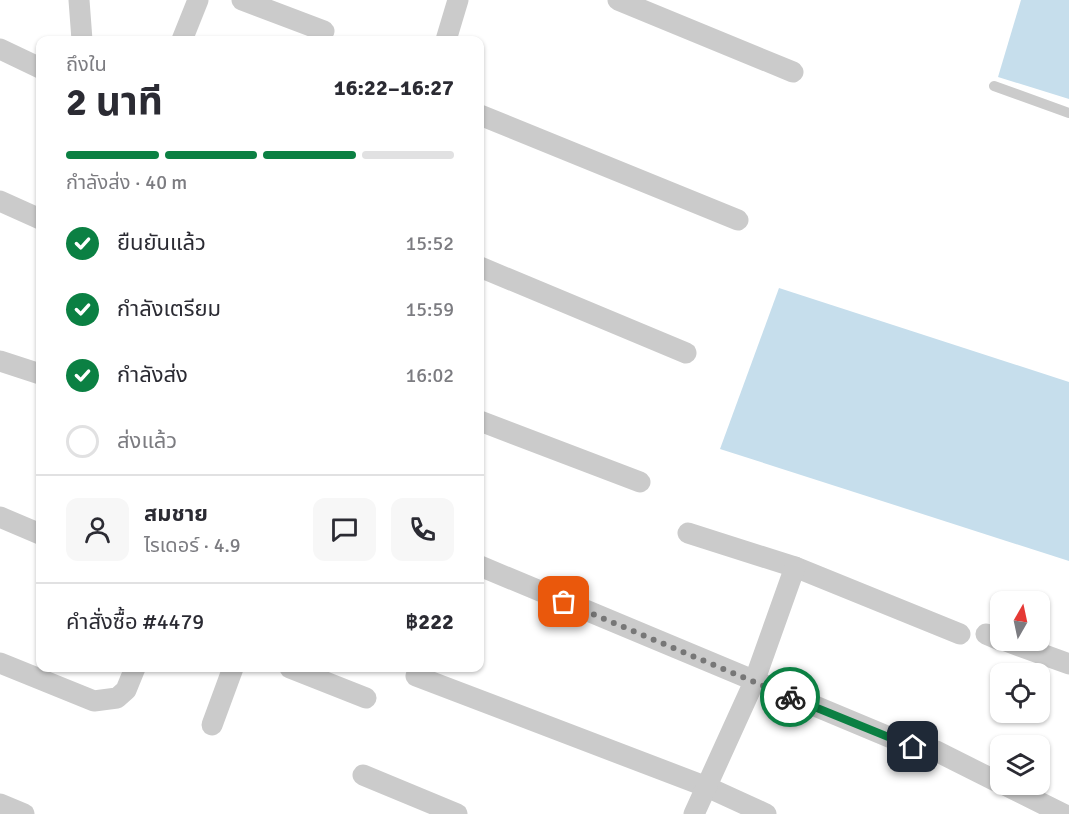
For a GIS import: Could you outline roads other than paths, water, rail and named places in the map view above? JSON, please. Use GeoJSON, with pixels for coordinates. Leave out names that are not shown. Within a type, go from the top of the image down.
{"type":"FeatureCollection","features":[{"type":"Feature","properties":{"kind":"street"},"geometry":{"type":"LineString","coordinates":[[79,0],[82,36]]}},
{"type":"Feature","properties":{"kind":"street"},"geometry":{"type":"LineString","coordinates":[[184,36],[198,0]]}},
{"type":"Feature","properties":{"kind":"street"},"geometry":{"type":"LineString","coordinates":[[242,0],[324,31]]}},
{"type":"Feature","properties":{"kind":"street"},"geometry":{"type":"LineString","coordinates":[[447,36],[458,0]]}},
{"type":"Feature","properties":{"kind":"street"},"geometry":{"type":"LineString","coordinates":[[618,0],[793,72]]}},
{"type":"Feature","properties":{"kind":"street"},"geometry":{"type":"LineString","coordinates":[[0,49],[36,66]]}},
{"type":"Feature","properties":{"kind":"street"},"geometry":{"type":"LineString","coordinates":[[484,117],[738,220]]}},
{"type":"Feature","properties":{"kind":"street"},"geometry":{"type":"LineString","coordinates":[[0,201],[36,217]]}},
{"type":"Feature","properties":{"kind":"street"},"geometry":{"type":"LineString","coordinates":[[484,269],[686,353]]}},
{"type":"Feature","properties":{"kind":"street"},"geometry":{"type":"LineString","coordinates":[[0,361],[36,373]]}},
{"type":"Feature","properties":{"kind":"street"},"geometry":{"type":"LineString","coordinates":[[484,423],[640,482]]}},
{"type":"Feature","properties":{"kind":"street"},"geometry":{"type":"LineString","coordinates":[[0,518],[36,532]]}},
{"type":"Feature","properties":{"kind":"street"},"geometry":{"type":"LineString","coordinates":[[688,533],[795,567],[960,634]]}},
{"type":"Feature","properties":{"kind":"street"},"geometry":{"type":"LineString","coordinates":[[694,814],[754,682],[795,567]]}},
{"type":"Feature","properties":{"kind":"street"},"geometry":{"type":"LineString","coordinates":[[484,568],[913,747]]}},
{"type":"Feature","properties":{"kind":"street"},"geometry":{"type":"LineString","coordinates":[[1032,651],[1069,664]]}},
{"type":"Feature","properties":{"kind":"street"},"geometry":{"type":"LineString","coordinates":[[0,663],[94,701],[117,698],[126,690],[133,672]]}},
{"type":"Feature","properties":{"kind":"street"},"geometry":{"type":"LineString","coordinates":[[212,725],[232,672]]}},
{"type":"Feature","properties":{"kind":"street"},"geometry":{"type":"LineString","coordinates":[[300,672],[366,698]]}},
{"type":"Feature","properties":{"kind":"street"},"geometry":{"type":"LineString","coordinates":[[416,676],[707,787],[766,814]]}},
{"type":"Feature","properties":{"kind":"street"},"geometry":{"type":"LineString","coordinates":[[936,751],[990,778]]}},
{"type":"Feature","properties":{"kind":"street"},"geometry":{"type":"LineString","coordinates":[[363,775],[457,814]]}},
{"type":"Feature","properties":{"kind":"street"},"geometry":{"type":"LineString","coordinates":[[1022,795],[1052,812]]}},
{"type":"Feature","properties":{"kind":"street"},"geometry":{"type":"LineString","coordinates":[[0,804],[24,814]]}},
{"type":"Feature","properties":{"kind":"lane"},"geometry":{"type":"LineString","coordinates":[[994,86],[1069,112]]}},
{"type":"Feature","properties":{"kind":"water"},"geometry":{"type":"Polygon","coordinates":[[[1021,0],[1069,0],[1069,99],[998,77],[1021,0]]]}},
{"type":"Feature","properties":{"kind":"water"},"geometry":{"type":"Polygon","coordinates":[[[779,288],[1069,382],[1069,561],[720,449],[779,288]]]}}]}
